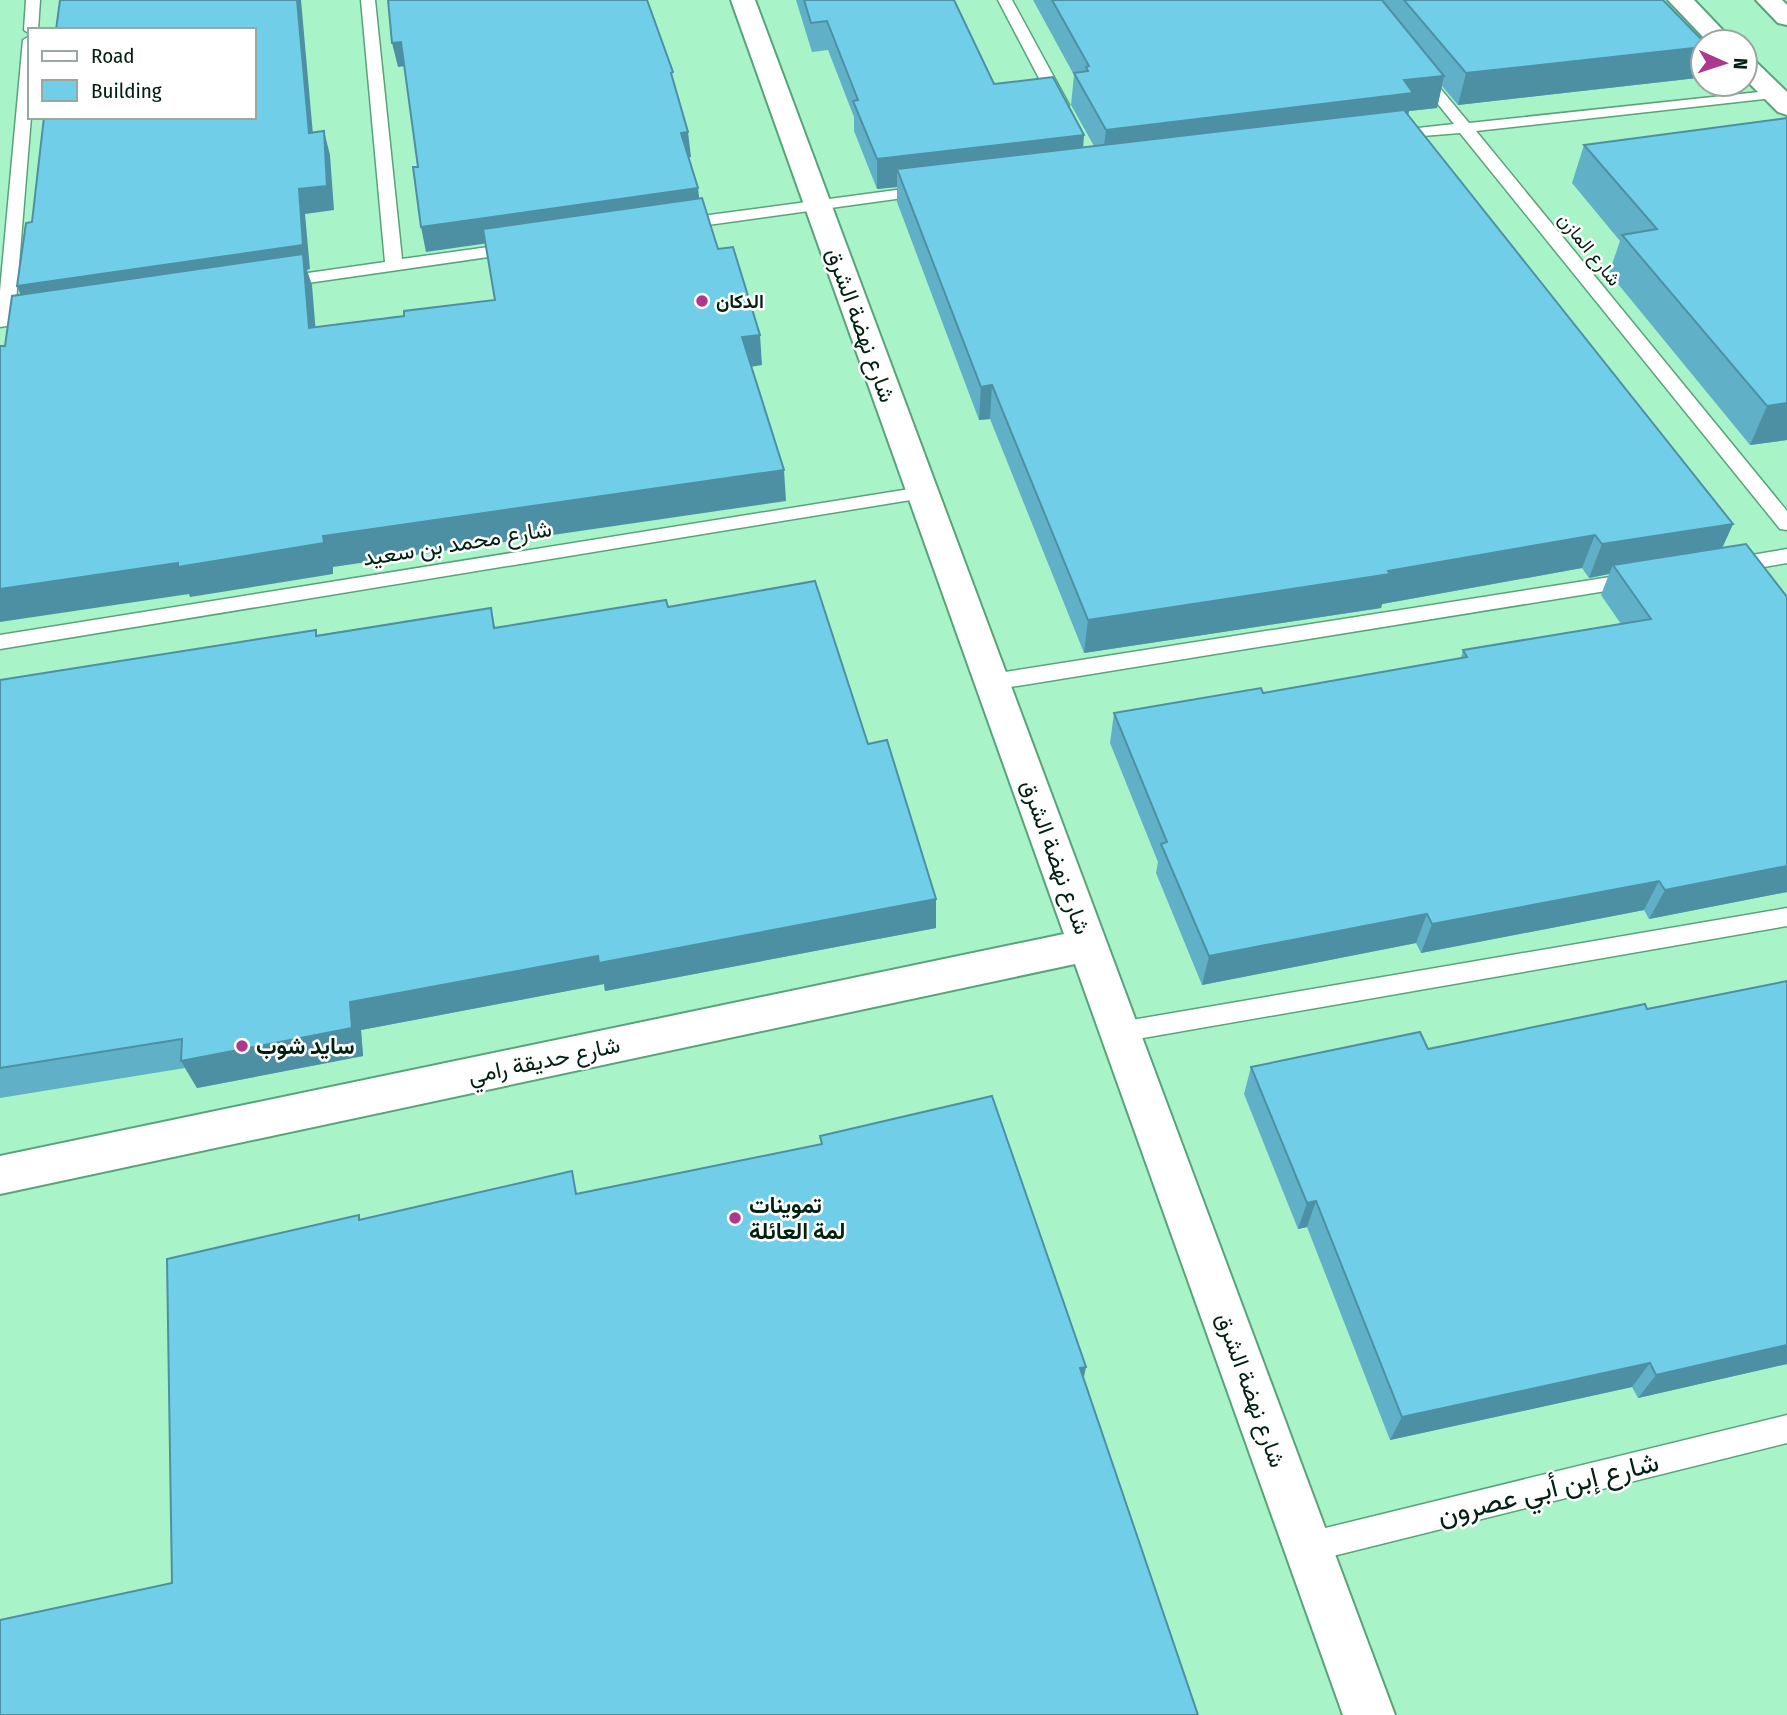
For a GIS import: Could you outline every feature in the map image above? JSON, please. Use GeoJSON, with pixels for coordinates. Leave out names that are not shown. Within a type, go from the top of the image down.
{"type":"FeatureCollection","features":[{"type":"Feature","properties":{"kind":"street","name":"شارع نهضة الشرق"},"geometry":{"type":"LineString","coordinates":[[743,0],[1369,1715]]}},
{"type":"Feature","properties":{"kind":"street"},"geometry":{"type":"LineString","coordinates":[[1680,0],[1708,28]]}},
{"type":"Feature","properties":{"kind":"street"},"geometry":{"type":"LineString","coordinates":[[1768,0],[1787,18]]}},
{"type":"Feature","properties":{"kind":"street"},"geometry":{"type":"LineString","coordinates":[[1759,79],[1780,100]]}},
{"type":"Feature","properties":{"kind":"street","name":"شارع حديقة رامي"},"geometry":{"type":"LineString","coordinates":[[0,1175],[1088,945]]}},
{"type":"Feature","properties":{"kind":"lane"},"geometry":{"type":"LineString","coordinates":[[31,28],[33,0]]}},
{"type":"Feature","properties":{"kind":"lane"},"geometry":{"type":"LineString","coordinates":[[368,0],[394,266]]}},
{"type":"Feature","properties":{"kind":"lane"},"geometry":{"type":"LineString","coordinates":[[1005,0],[1070,122]]}},
{"type":"Feature","properties":{"kind":"lane"},"geometry":{"type":"LineString","coordinates":[[28,61],[3,321],[61,313]]}},
{"type":"Feature","properties":{"kind":"lane","name":"شارع المازن"},"geometry":{"type":"LineString","coordinates":[[1412,63],[1787,524]]}},
{"type":"Feature","properties":{"kind":"lane"},"geometry":{"type":"LineString","coordinates":[[1368,138],[1464,127],[1780,100]]}},
{"type":"Feature","properties":{"kind":"lane"},"geometry":{"type":"LineString","coordinates":[[667,226],[937,190]]}},
{"type":"Feature","properties":{"kind":"lane"},"geometry":{"type":"LineString","coordinates":[[269,284],[530,246]]}},
{"type":"Feature","properties":{"kind":"lane","name":"شارع محمد بن سعيد"},"geometry":{"type":"LineString","coordinates":[[0,642],[922,493]]}},
{"type":"Feature","properties":{"kind":"lane"},"geometry":{"type":"LineString","coordinates":[[1705,569],[1787,556]]}},
{"type":"Feature","properties":{"kind":"lane"},"geometry":{"type":"LineString","coordinates":[[992,682],[1650,578]]}},
{"type":"Feature","properties":{"kind":"lane"},"geometry":{"type":"LineString","coordinates":[[1120,1032],[1787,917]]}},
{"type":"Feature","properties":{"kind":"lane","name":"شارع إبن أبي عصرون"},"geometry":{"type":"LineString","coordinates":[[1308,1547],[1787,1429]]}},
{"type":"Feature","properties":{"kind":"building"},"geometry":{"type":"Polygon","coordinates":[[[60,0],[297,0],[309,133],[324,131],[327,186],[299,189],[303,245],[17,286],[26,223],[32,222],[44,119],[256,119],[256,28],[56,28],[60,0]]]}},
{"type":"Feature","properties":{"kind":"building"},"geometry":{"type":"Polygon","coordinates":[[[388,0],[647,0],[673,72],[671,73],[688,132],[681,133],[698,188],[421,227],[413,167],[418,167],[401,42],[392,43],[388,0]]]}},
{"type":"Feature","properties":{"kind":"building"},"geometry":{"type":"Polygon","coordinates":[[[804,0],[954,0],[994,84],[1053,77],[1084,135],[877,159],[853,101],[858,100],[827,21],[811,23],[804,0]]]}},
{"type":"Feature","properties":{"kind":"building"},"geometry":{"type":"Polygon","coordinates":[[[1052,0],[1382,0],[1444,76],[1404,80],[1413,93],[1106,130],[1074,73],[1088,71],[1086,67],[1089,66],[1052,0]]]}},
{"type":"Feature","properties":{"kind":"building"},"geometry":{"type":"Polygon","coordinates":[[[1404,0],[1663,0],[1690,28],[1689,49],[1466,73],[1404,0]]]}},
{"type":"Feature","properties":{"kind":"building"},"geometry":{"type":"Polygon","coordinates":[[[1404,110],[1733,524],[1602,544],[1595,535],[1388,571],[1390,574],[1088,620],[992,385],[981,387],[897,169],[1404,110]]]}},
{"type":"Feature","properties":{"kind":"building"},"geometry":{"type":"Polygon","coordinates":[[[1787,118],[1787,403],[1767,406],[1622,235],[1657,229],[1584,145],[1787,118]]]}},
{"type":"Feature","properties":{"kind":"building"},"geometry":{"type":"Polygon","coordinates":[[[702,198],[718,249],[733,247],[760,335],[742,337],[784,470],[323,536],[324,543],[178,567],[178,563],[0,589],[0,346],[5,346],[12,296],[303,254],[309,328],[404,316],[404,311],[495,300],[483,229],[702,198]]]}},
{"type":"Feature","properties":{"kind":"building"},"geometry":{"type":"Polygon","coordinates":[[[1746,544],[1787,597],[1787,866],[1665,890],[1659,881],[1432,924],[1427,914],[1209,956],[1161,844],[1167,842],[1114,713],[1261,688],[1263,693],[1467,657],[1463,650],[1651,619],[1613,565],[1746,544]]]}},
{"type":"Feature","properties":{"kind":"building"},"geometry":{"type":"Polygon","coordinates":[[[815,581],[868,744],[887,740],[936,899],[599,963],[598,956],[350,1002],[352,1028],[181,1061],[182,1039],[0,1068],[0,680],[316,630],[316,636],[491,608],[494,628],[666,600],[668,607],[815,581]]]}},
{"type":"Feature","properties":{"kind":"building"},"geometry":{"type":"Polygon","coordinates":[[[1787,981],[1787,1345],[1656,1375],[1650,1363],[1402,1417],[1316,1201],[1307,1203],[1251,1067],[1420,1032],[1428,1049],[1645,1004],[1647,1009],[1787,981]]]}},
{"type":"Feature","properties":{"kind":"building"},"geometry":{"type":"Polygon","coordinates":[[[992,1096],[1086,1367],[1080,1368],[1198,1715],[0,1715],[0,1620],[172,1583],[167,1259],[359,1215],[359,1220],[572,1171],[576,1194],[822,1144],[820,1136],[992,1096]]]}},
{"type":"Feature","properties":{"kind":"place","name":"الدكان"},"geometry":{"type":"Point","coordinates":[702,301]}},
{"type":"Feature","properties":{"kind":"place","name":"سايد شوب"},"geometry":{"type":"Point","coordinates":[242,1046]}},
{"type":"Feature","properties":{"kind":"place","name":"تموينات لمة العائلة"},"geometry":{"type":"Point","coordinates":[735,1218]}}]}
